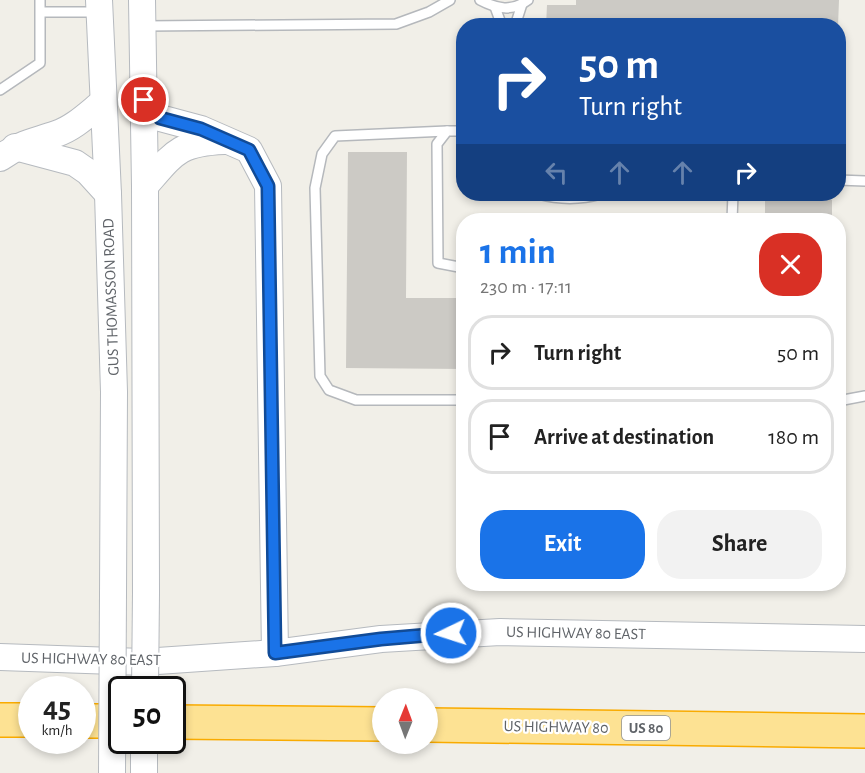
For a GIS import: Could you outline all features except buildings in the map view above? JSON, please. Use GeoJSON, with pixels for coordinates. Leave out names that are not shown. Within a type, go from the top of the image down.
{"type":"FeatureCollection","features":[{"type":"Feature","properties":{"kind":"highway"},"geometry":{"type":"LineString","coordinates":[[735,729],[865,711]]}},
{"type":"Feature","properties":{"kind":"highway"},"geometry":{"type":"LineString","coordinates":[[0,720],[18,720]]}},
{"type":"Feature","properties":{"kind":"highway"},"geometry":{"type":"LineString","coordinates":[[186,722],[372,724]]}},
{"type":"Feature","properties":{"kind":"highway","name":"US HIGHWAY 80"},"geometry":{"type":"LineString","coordinates":[[438,725],[865,731]]}},
{"type":"Feature","properties":{"kind":"main road"},"geometry":{"type":"LineString","coordinates":[[99,6],[130,0]]}},
{"type":"Feature","properties":{"kind":"main road","name":"GUS THOMASSON ROAD"},"geometry":{"type":"LineString","coordinates":[[142,0],[145,186],[145,676]]}},
{"type":"Feature","properties":{"kind":"main road"},"geometry":{"type":"LineString","coordinates":[[99,6],[142,26]]}},
{"type":"Feature","properties":{"kind":"main road","name":"GUS THOMASSON ROAD"},"geometry":{"type":"LineString","coordinates":[[99,6],[114,392],[112,773]]}},
{"type":"Feature","properties":{"kind":"main road"},"geometry":{"type":"LineString","coordinates":[[144,100],[160,118],[201,129],[249,150],[268,186],[275,653]]}},
{"type":"Feature","properties":{"kind":"main road"},"geometry":{"type":"LineString","coordinates":[[8,152],[75,125],[103,102]]}},
{"type":"Feature","properties":{"kind":"main road"},"geometry":{"type":"LineString","coordinates":[[145,186],[182,148],[199,142],[230,140]]}},
{"type":"Feature","properties":{"kind":"main road"},"geometry":{"type":"LineString","coordinates":[[8,152],[75,163],[88,172],[108,194]]}},
{"type":"Feature","properties":{"kind":"main road","name":"US HIGHWAY 80 EAST"},"geometry":{"type":"LineString","coordinates":[[0,657],[143,662],[275,653],[381,639],[500,632],[865,639]]}},
{"type":"Feature","properties":{"kind":"main road"},"geometry":{"type":"LineString","coordinates":[[144,754],[144,773]]}},
{"type":"Feature","properties":{"kind":"lane"},"geometry":{"type":"LineString","coordinates":[[0,90],[40,63],[40,0]]}},
{"type":"Feature","properties":{"kind":"lane"},"geometry":{"type":"LineString","coordinates":[[142,26],[396,24],[429,12],[450,0]]}},
{"type":"Feature","properties":{"kind":"lane"},"geometry":{"type":"LineString","coordinates":[[480,0],[495,8],[513,8],[525,2]]}},
{"type":"Feature","properties":{"kind":"lane"},"geometry":{"type":"LineString","coordinates":[[518,18],[525,2]]}},
{"type":"Feature","properties":{"kind":"lane"},"geometry":{"type":"LineString","coordinates":[[41,12],[99,6]]}},
{"type":"Feature","properties":{"kind":"lane"},"geometry":{"type":"LineString","coordinates":[[495,8],[499,18]]}},
{"type":"Feature","properties":{"kind":"lane"},"geometry":{"type":"LineString","coordinates":[[447,131],[437,144],[438,263],[456,266]]}},
{"type":"Feature","properties":{"kind":"lane"},"geometry":{"type":"LineString","coordinates":[[456,131],[335,136],[322,154],[315,188],[320,376],[329,390],[356,400],[456,400]]}},
{"type":"Feature","properties":{"kind":"lane"},"geometry":{"type":"LineString","coordinates":[[846,180],[865,181]]}},
{"type":"Feature","properties":{"kind":"lane"},"geometry":{"type":"LineString","coordinates":[[846,400],[865,396]]}},
{"type":"Feature","properties":{"kind":"route"},"geometry":{"type":"LineString","coordinates":[[144,100],[160,118],[201,129],[249,150],[268,186],[275,653],[381,639],[451,633]]}}]}
